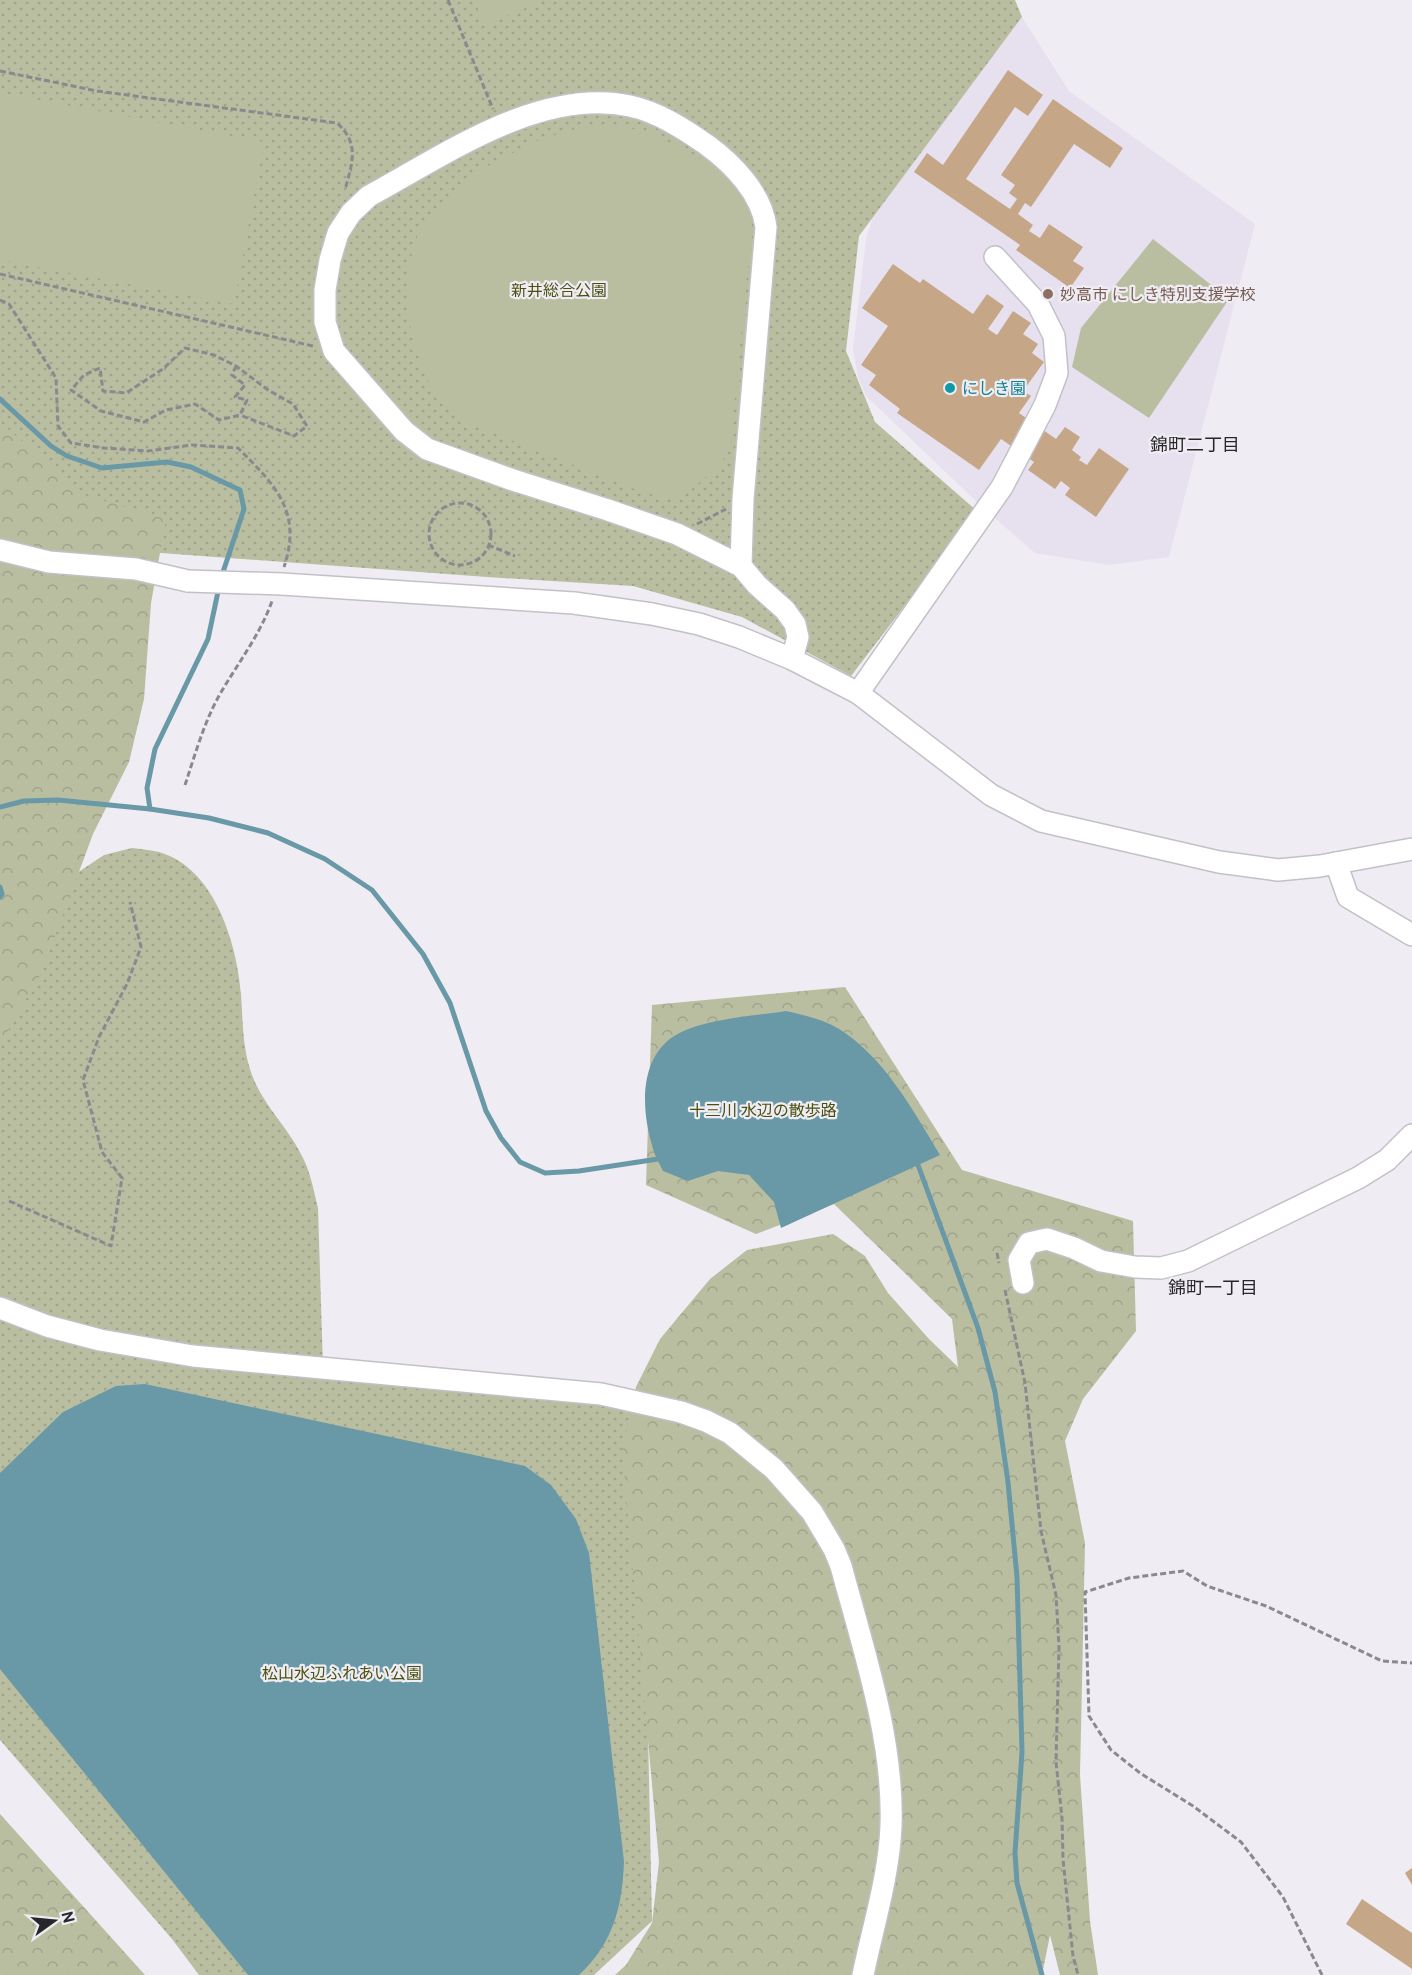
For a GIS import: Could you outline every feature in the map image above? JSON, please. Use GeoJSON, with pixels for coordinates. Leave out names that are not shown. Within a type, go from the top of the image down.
{"type":"FeatureCollection","features":[{"type":"Feature","properties":{"kind":"street"},"geometry":{"type":"LineString","coordinates":[[741,566],[743,499],[766,227],[765,213],[757,199],[729,163],[686,129],[630,106],[583,103],[559,106],[500,125],[369,196],[351,213],[338,233],[330,260],[325,290],[325,322],[334,351],[404,431],[438,453],[676,534],[741,566],[785,610],[795,624],[798,637],[792,659]]}},
{"type":"Feature","properties":{"kind":"street"},"geometry":{"type":"LineString","coordinates":[[858,693],[1002,487],[1046,405],[1057,373],[1054,336],[1038,304],[995,257]]}},
{"type":"Feature","properties":{"kind":"street"},"geometry":{"type":"LineString","coordinates":[[0,550],[49,562],[136,568],[188,580],[280,582],[563,602],[620,609],[699,624],[739,637],[792,659],[858,693],[991,795],[1041,821],[1219,862],[1278,870],[1412,849]]}},
{"type":"Feature","properties":{"kind":"street"},"geometry":{"type":"LineString","coordinates":[[1336,862],[1348,897],[1412,935]]}},
{"type":"Feature","properties":{"kind":"street"},"geometry":{"type":"LineString","coordinates":[[1013,1285],[1019,1260],[1029,1243],[1047,1239],[1074,1248],[1101,1261],[1135,1267],[1161,1268],[1188,1261],[1358,1178],[1387,1160],[1412,1135]]}},
{"type":"Feature","properties":{"kind":"street"},"geometry":{"type":"LineString","coordinates":[[0,1308],[47,1326],[100,1340],[193,1356],[601,1394],[681,1412],[730,1433],[774,1469],[812,1512],[834,1549],[841,1566],[880,1718],[888,1764],[891,1827],[887,1859],[863,1975]]}},
{"type":"Feature","properties":{"kind":"path"},"geometry":{"type":"LineString","coordinates":[[448,0],[500,125]]}},
{"type":"Feature","properties":{"kind":"path"},"geometry":{"type":"LineString","coordinates":[[0,71],[97,91],[338,123],[352,142],[353,156],[346,186],[369,196]]}},
{"type":"Feature","properties":{"kind":"path"},"geometry":{"type":"LineString","coordinates":[[0,274],[321,348]]}},
{"type":"Feature","properties":{"kind":"path"},"geometry":{"type":"LineString","coordinates":[[0,300],[9,304],[56,378],[58,426],[71,443],[148,451],[192,445],[238,448],[270,479],[284,501],[290,550],[280,582],[264,624],[219,696],[199,742],[186,785]]}},
{"type":"Feature","properties":{"kind":"path"},"geometry":{"type":"LineString","coordinates":[[185,348],[214,355],[236,366],[268,390],[293,404],[307,426],[294,436],[240,415],[219,420],[195,404],[166,410],[144,422],[101,411],[71,390],[84,375],[100,368],[103,391],[126,393],[163,369],[185,348]]}},
{"type":"Feature","properties":{"kind":"path"},"geometry":{"type":"LineString","coordinates":[[236,366],[232,375],[244,385],[235,397],[247,400],[240,415]]}},
{"type":"Feature","properties":{"kind":"path"},"geometry":{"type":"LineString","coordinates":[[676,534],[743,499]]}},
{"type":"Feature","properties":{"kind":"path"},"geometry":{"type":"LineString","coordinates":[[460,503],[470,505],[486,518],[491,538],[488,545],[482,556],[474,562],[454,565],[437,555],[429,537],[430,527],[441,510],[450,505],[460,503]]}},
{"type":"Feature","properties":{"kind":"path"},"geometry":{"type":"LineString","coordinates":[[488,545],[515,556]]}},
{"type":"Feature","properties":{"kind":"path"},"geometry":{"type":"LineString","coordinates":[[9,1202],[111,1246],[122,1178],[102,1152],[83,1080],[99,1037],[127,984],[141,947],[130,902]]}},
{"type":"Feature","properties":{"kind":"path"},"geometry":{"type":"LineString","coordinates":[[997,1253],[1000,1264]]}},
{"type":"Feature","properties":{"kind":"path"},"geometry":{"type":"LineString","coordinates":[[1013,1285],[1041,1531],[1056,1595],[1059,1647],[1056,1762],[1072,1956],[1078,1975]]}},
{"type":"Feature","properties":{"kind":"path"},"geometry":{"type":"LineString","coordinates":[[1322,1975],[1283,1897],[1241,1842],[1193,1806],[1140,1773],[1118,1756],[1111,1750],[1089,1716],[1085,1592],[1130,1578],[1183,1571],[1208,1586],[1266,1606],[1382,1661],[1412,1664]]}},
{"type":"Feature","properties":{"kind":"shaded area","name":"妙高市 にしき特別支援学校"},"geometry":{"type":"Polygon","coordinates":[[[1022,17],[1069,91],[1255,224],[1169,557],[1109,565],[1035,553],[981,506],[866,396],[858,377],[853,349],[866,239],[874,214],[1022,17]]]}},
{"type":"Feature","properties":{"kind":"green space","name":"新井総合公園"},"geometry":{"type":"Polygon","coordinates":[[[0,0],[1015,0],[1022,17],[859,236],[846,351],[875,422],[977,511],[851,676],[742,617],[633,586],[134,551],[0,547],[0,0]]]}},
{"type":"Feature","properties":{"kind":"green space"},"geometry":{"type":"Polygon","coordinates":[[[0,0],[262,0],[0,2],[0,0]]]}},
{"type":"Feature","properties":{"kind":"green space"},"geometry":{"type":"Polygon","coordinates":[[[474,0],[545,0],[485,25],[474,0]]]}},
{"type":"Feature","properties":{"kind":"green space"},"geometry":{"type":"Polygon","coordinates":[[[3,93],[264,142],[234,304],[0,260],[0,111],[3,93]]]}},
{"type":"Feature","properties":{"kind":"green space"},"geometry":{"type":"Polygon","coordinates":[[[612,125],[649,132],[703,160],[732,187],[753,213],[731,439],[722,463],[691,490],[670,498],[644,493],[458,419],[431,388],[411,334],[408,278],[412,253],[419,231],[436,208],[480,170],[538,140],[575,129],[612,125]]]}},
{"type":"Feature","properties":{"kind":"green space"},"geometry":{"type":"Polygon","coordinates":[[[1153,239],[1229,299],[1149,418],[1072,367],[1081,328],[1153,239]]]}},
{"type":"Feature","properties":{"kind":"green space"},"geometry":{"type":"Polygon","coordinates":[[[0,422],[84,495],[166,519],[151,603],[144,699],[129,762],[93,834],[41,974],[0,1044],[0,422]]]}},
{"type":"Feature","properties":{"kind":"green space","name":"松山水辺ふれあい公園"},"geometry":{"type":"Polygon","coordinates":[[[132,848],[159,852],[178,861],[195,874],[220,910],[228,931],[239,974],[245,1044],[252,1075],[263,1097],[292,1138],[304,1160],[318,1208],[323,1368],[641,1402],[652,1921],[594,1975],[199,1975],[172,1939],[0,1740],[0,1005],[71,877],[104,855],[132,848]]]}},
{"type":"Feature","properties":{"kind":"green space","name":"十三川 水辺の散歩路"},"geometry":{"type":"Polygon","coordinates":[[[845,987],[962,1170],[1133,1221],[1136,1331],[1083,1399],[1065,1441],[1085,1543],[1080,1775],[1090,1921],[1098,1975],[1060,1975],[1050,1935],[1042,1975],[615,1975],[626,1965],[652,1923],[659,1862],[622,1451],[636,1387],[660,1339],[710,1279],[747,1250],[833,1234],[865,1256],[888,1293],[929,1339],[958,1367],[952,1319],[834,1204],[756,1234],[646,1185],[652,1005],[845,987]]]}},
{"type":"Feature","properties":{"kind":"green space"},"geometry":{"type":"Polygon","coordinates":[[[0,1814],[145,1975],[0,1975],[0,1814]]]}},
{"type":"Feature","properties":{"kind":"water"},"geometry":{"type":"Polygon","coordinates":[[[786,1011],[813,1018],[839,1029],[870,1054],[896,1086],[940,1155],[781,1228],[774,1202],[749,1175],[718,1171],[688,1181],[663,1171],[654,1152],[648,1129],[645,1096],[651,1064],[659,1050],[671,1038],[697,1026],[786,1011]]]}},
{"type":"Feature","properties":{"kind":"water"},"geometry":{"type":"Polygon","coordinates":[[[145,1384],[525,1466],[551,1485],[576,1519],[589,1553],[624,1862],[621,1895],[614,1924],[600,1950],[579,1975],[248,1975],[0,1669],[0,1473],[63,1412],[116,1386],[145,1384]]]}},
{"type":"Feature","properties":{"kind":"building"},"geometry":{"type":"Polygon","coordinates":[[[1008,70],[1043,95],[1028,116],[1015,107],[966,179],[1010,209],[1017,199],[1009,193],[1015,185],[1001,175],[1053,99],[1123,148],[1110,168],[1074,144],[1031,207],[1025,203],[1018,214],[1033,225],[1029,231],[1040,238],[1049,224],[1083,247],[1073,261],[1084,268],[1070,288],[1016,250],[1020,245],[914,172],[927,153],[943,165],[1008,70]]]}},
{"type":"Feature","properties":{"kind":"building","name":"にしき園"},"geometry":{"type":"Polygon","coordinates":[[[893,264],[920,283],[923,279],[973,314],[987,294],[1004,306],[988,329],[997,335],[1013,311],[1031,323],[1023,334],[1038,344],[1032,353],[1044,362],[1023,391],[1031,396],[1019,413],[1056,439],[1065,427],[1080,437],[1072,450],[1081,457],[1079,460],[1087,465],[1099,448],[1129,469],[1096,517],[1065,495],[1070,488],[1061,481],[1055,489],[1028,470],[1034,462],[1001,439],[979,470],[897,413],[900,409],[869,385],[876,375],[861,365],[888,326],[862,308],[893,264]]]}},
{"type":"Feature","properties":{"kind":"building"},"geometry":{"type":"Polygon","coordinates":[[[1412,1868],[1412,1885],[1405,1873],[1412,1868]]]}},
{"type":"Feature","properties":{"kind":"building"},"geometry":{"type":"Polygon","coordinates":[[[1362,1899],[1412,1933],[1412,1969],[1346,1924],[1362,1899]]]}},
{"type":"Feature","properties":{"kind":"waterway"},"geometry":{"type":"LineString","coordinates":[[0,399],[51,446],[67,456],[102,468],[167,462],[191,467],[240,490],[244,509],[221,578]]}},
{"type":"Feature","properties":{"kind":"waterway"},"geometry":{"type":"LineString","coordinates":[[150,809],[147,788],[155,749],[208,639],[219,587]]}},
{"type":"Feature","properties":{"kind":"waterway"},"geometry":{"type":"LineString","coordinates":[[0,807],[24,801],[58,800],[150,809],[209,818],[268,833],[325,859],[372,890],[423,954],[450,1003],[486,1111],[501,1138],[520,1162],[545,1173],[579,1171],[658,1159]]}},
{"type":"Feature","properties":{"kind":"waterway"},"geometry":{"type":"LineString","coordinates":[[0,887],[2,894],[0,897]]}},
{"type":"Feature","properties":{"kind":"waterway"},"geometry":{"type":"LineString","coordinates":[[918,1165],[978,1328],[995,1392],[1008,1482],[1017,1577],[1022,1752],[1015,1853],[1017,1883],[1042,1975]]}},
{"type":"Feature","properties":{"kind":"place","name":"妙高市 にしき特別支援学校"},"geometry":{"type":"Point","coordinates":[1048,294]}},
{"type":"Feature","properties":{"kind":"place","name":"にしき園"},"geometry":{"type":"Point","coordinates":[950,388]}},
{"type":"Feature","properties":{"kind":"district","name":"錦町二丁目"},"geometry":{"type":"Point","coordinates":[1195,445]}},
{"type":"Feature","properties":{"kind":"district","name":"錦町一丁目"},"geometry":{"type":"Point","coordinates":[1213,1288]}}]}
